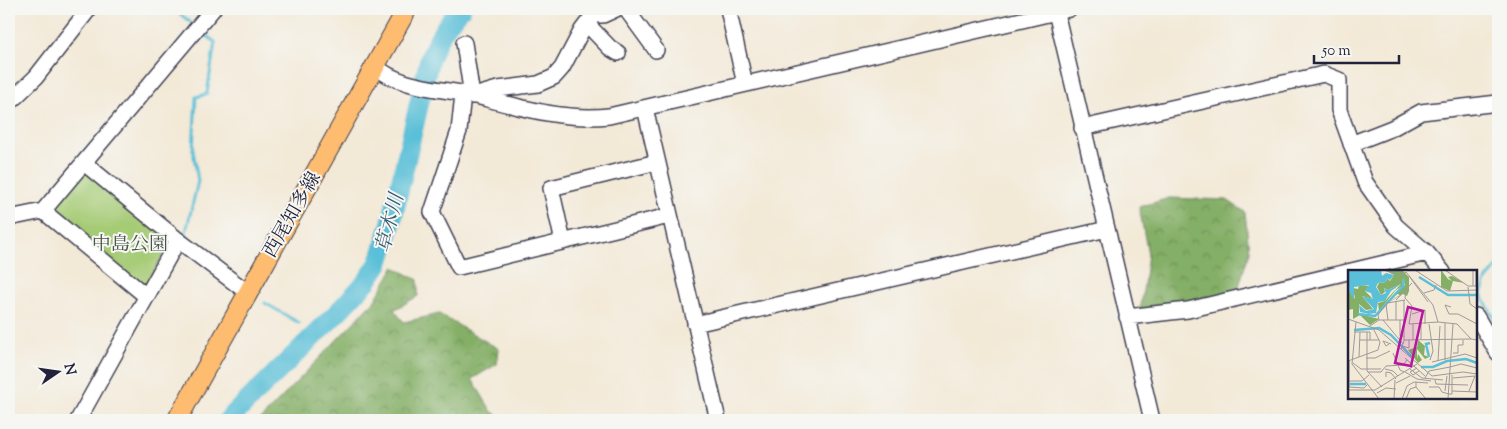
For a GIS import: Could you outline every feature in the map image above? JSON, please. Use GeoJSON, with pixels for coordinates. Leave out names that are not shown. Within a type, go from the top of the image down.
{"type":"FeatureCollection","features":[{"type":"Feature","properties":{"kind":"main road","name":"西尾知多線"},"geometry":{"type":"LineString","coordinates":[[177,420],[407,9]]}},
{"type":"Feature","properties":{"kind":"street"},"geometry":{"type":"LineString","coordinates":[[9,104],[36,77],[89,9]]}},
{"type":"Feature","properties":{"kind":"street"},"geometry":{"type":"LineString","coordinates":[[9,218],[43,211],[212,9]]}},
{"type":"Feature","properties":{"kind":"street"},"geometry":{"type":"LineString","coordinates":[[593,16],[603,15],[616,9]]}},
{"type":"Feature","properties":{"kind":"street"},"geometry":{"type":"LineString","coordinates":[[626,9],[656,50]]}},
{"type":"Feature","properties":{"kind":"street"},"geometry":{"type":"LineString","coordinates":[[728,9],[745,84]]}},
{"type":"Feature","properties":{"kind":"street"},"geometry":{"type":"LineString","coordinates":[[374,65],[384,74],[408,83],[470,95],[499,104],[587,118],[645,108],[1062,10],[1082,128],[1152,420]]}},
{"type":"Feature","properties":{"kind":"street"},"geometry":{"type":"LineString","coordinates":[[470,95],[538,84],[554,77],[562,68],[593,16]]}},
{"type":"Feature","properties":{"kind":"street"},"geometry":{"type":"LineString","coordinates":[[593,16],[610,48],[618,53]]}},
{"type":"Feature","properties":{"kind":"street"},"geometry":{"type":"LineString","coordinates":[[464,43],[470,95],[432,212],[459,267],[670,216]]}},
{"type":"Feature","properties":{"kind":"street"},"geometry":{"type":"LineString","coordinates":[[1082,128],[1324,74],[1339,80],[1338,110],[1352,144],[1356,160],[1373,196],[1396,226],[1427,252],[1441,270]]}},
{"type":"Feature","properties":{"kind":"street"},"geometry":{"type":"LineString","coordinates":[[1352,144],[1392,128],[1421,112],[1498,103]]}},
{"type":"Feature","properties":{"kind":"street"},"geometry":{"type":"LineString","coordinates":[[645,108],[718,420]]}},
{"type":"Feature","properties":{"kind":"street"},"geometry":{"type":"LineString","coordinates":[[563,242],[551,188],[657,162]]}},
{"type":"Feature","properties":{"kind":"street"},"geometry":{"type":"LineString","coordinates":[[84,163],[178,240],[247,292]]}},
{"type":"Feature","properties":{"kind":"street"},"geometry":{"type":"LineString","coordinates":[[43,211],[146,296]]}},
{"type":"Feature","properties":{"kind":"street"},"geometry":{"type":"LineString","coordinates":[[695,324],[1107,229]]}},
{"type":"Feature","properties":{"kind":"street"},"geometry":{"type":"LineString","coordinates":[[78,420],[178,240]]}},
{"type":"Feature","properties":{"kind":"street"},"geometry":{"type":"LineString","coordinates":[[1353,270],[1427,252]]}},
{"type":"Feature","properties":{"kind":"street"},"geometry":{"type":"LineString","coordinates":[[1127,318],[1188,310],[1348,271]]}},
{"type":"Feature","properties":{"kind":"street"},"geometry":{"type":"LineString","coordinates":[[1477,318],[1498,353]]}},
{"type":"Feature","properties":{"kind":"green space","name":"中島公園"},"geometry":{"type":"Polygon","coordinates":[[[81,173],[88,173],[168,238],[169,244],[143,290],[49,213],[81,173]]]}},
{"type":"Feature","properties":{"kind":"green space"},"geometry":{"type":"Polygon","coordinates":[[[1169,198],[1227,200],[1245,212],[1249,252],[1236,296],[1136,310],[1141,306],[1148,254],[1139,207],[1169,198]]]}},
{"type":"Feature","properties":{"kind":"green space"},"geometry":{"type":"Polygon","coordinates":[[[394,267],[418,280],[418,296],[394,310],[404,322],[439,314],[499,349],[497,364],[472,379],[492,412],[506,420],[260,420],[375,300],[394,267]]]}},
{"type":"Feature","properties":{"kind":"waterway"},"geometry":{"type":"LineString","coordinates":[[174,9],[190,22]]}},
{"type":"Feature","properties":{"kind":"waterway","name":"草木川"},"geometry":{"type":"LineString","coordinates":[[228,420],[335,315],[367,281],[379,263],[391,224],[429,61],[442,33],[461,9]]}},
{"type":"Feature","properties":{"kind":"waterway"},"geometry":{"type":"LineString","coordinates":[[188,238],[185,236],[198,181],[193,150],[196,97],[207,94],[215,42],[203,33]]}},
{"type":"Feature","properties":{"kind":"waterway"},"geometry":{"type":"LineString","coordinates":[[1498,266],[1487,279],[1481,294],[1498,325]]}},
{"type":"Feature","properties":{"kind":"waterway"},"geometry":{"type":"LineString","coordinates":[[265,303],[299,323]]}}]}
